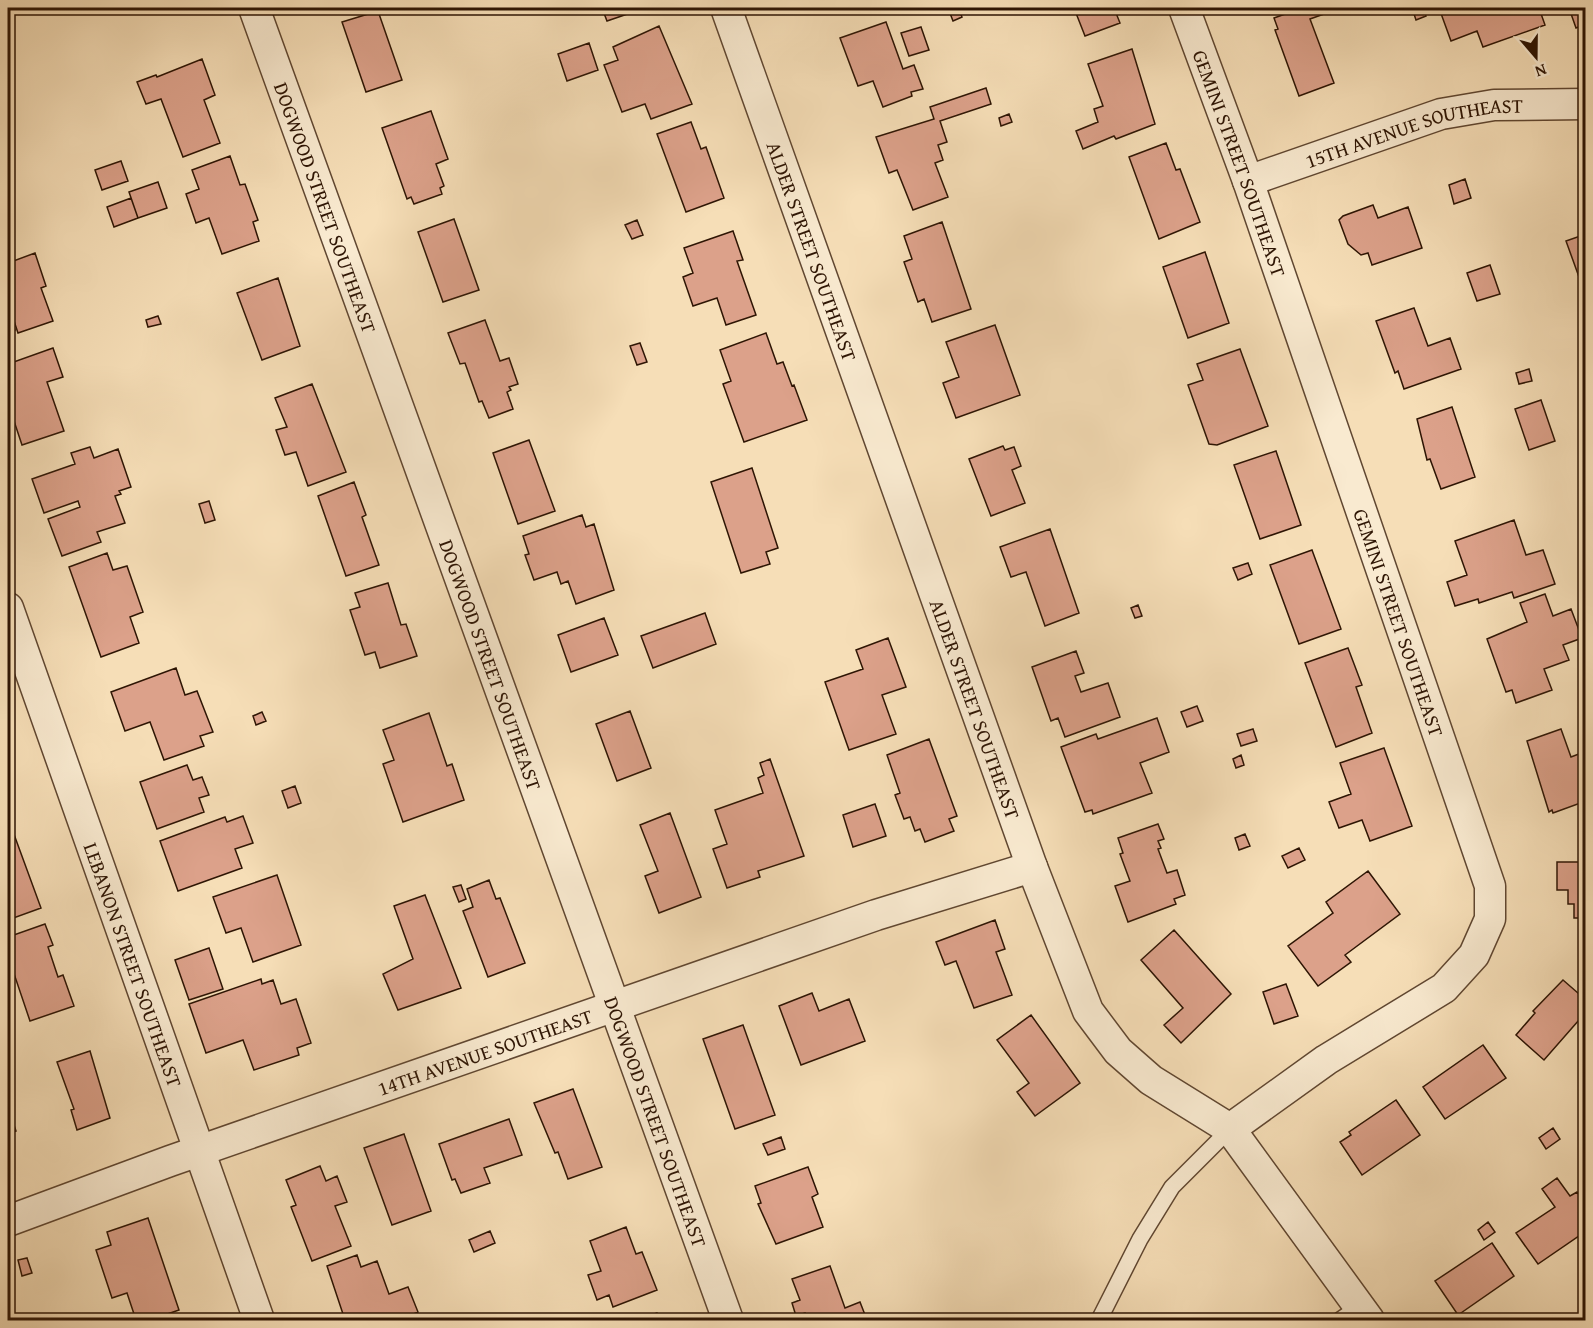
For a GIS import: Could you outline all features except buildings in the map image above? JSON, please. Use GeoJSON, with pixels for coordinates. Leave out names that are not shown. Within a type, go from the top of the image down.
{"type":"FeatureCollection","features":[{"type":"Feature","properties":{"kind":"street","name":"DOGWOOD STREET SOUTHEAST"},"geometry":{"type":"LineString","coordinates":[[254,8],[728,1320]]}},
{"type":"Feature","properties":{"kind":"street","name":"ALDER STREET SOUTHEAST"},"geometry":{"type":"LineString","coordinates":[[726,8],[1032,867],[1088,1011],[1118,1051],[1151,1080],[1230,1129],[1356,1316]]}},
{"type":"Feature","properties":{"kind":"street","name":"GEMINI STREET SOUTHEAST"},"geometry":{"type":"LineString","coordinates":[[1184,8],[1248,181],[1490,885],[1490,919],[1474,955],[1444,988],[1326,1060],[1230,1129]]}},
{"type":"Feature","properties":{"kind":"street","name":"15TH AVENUE SOUTHEAST"},"geometry":{"type":"LineString","coordinates":[[1248,181],[1441,114],[1494,105],[1586,104]]}},
{"type":"Feature","properties":{"kind":"street","name":"LEBANON STREET SOUTHEAST"},"geometry":{"type":"LineString","coordinates":[[8,608],[259,1320]]}},
{"type":"Feature","properties":{"kind":"street","name":"14TH AVENUE SOUTHEAST"},"geometry":{"type":"LineString","coordinates":[[8,1221],[876,915],[1032,867]]}},
{"type":"Feature","properties":{"kind":"lane"},"geometry":{"type":"LineString","coordinates":[[1100,1320],[1140,1239],[1172,1187],[1230,1129]]}}]}
